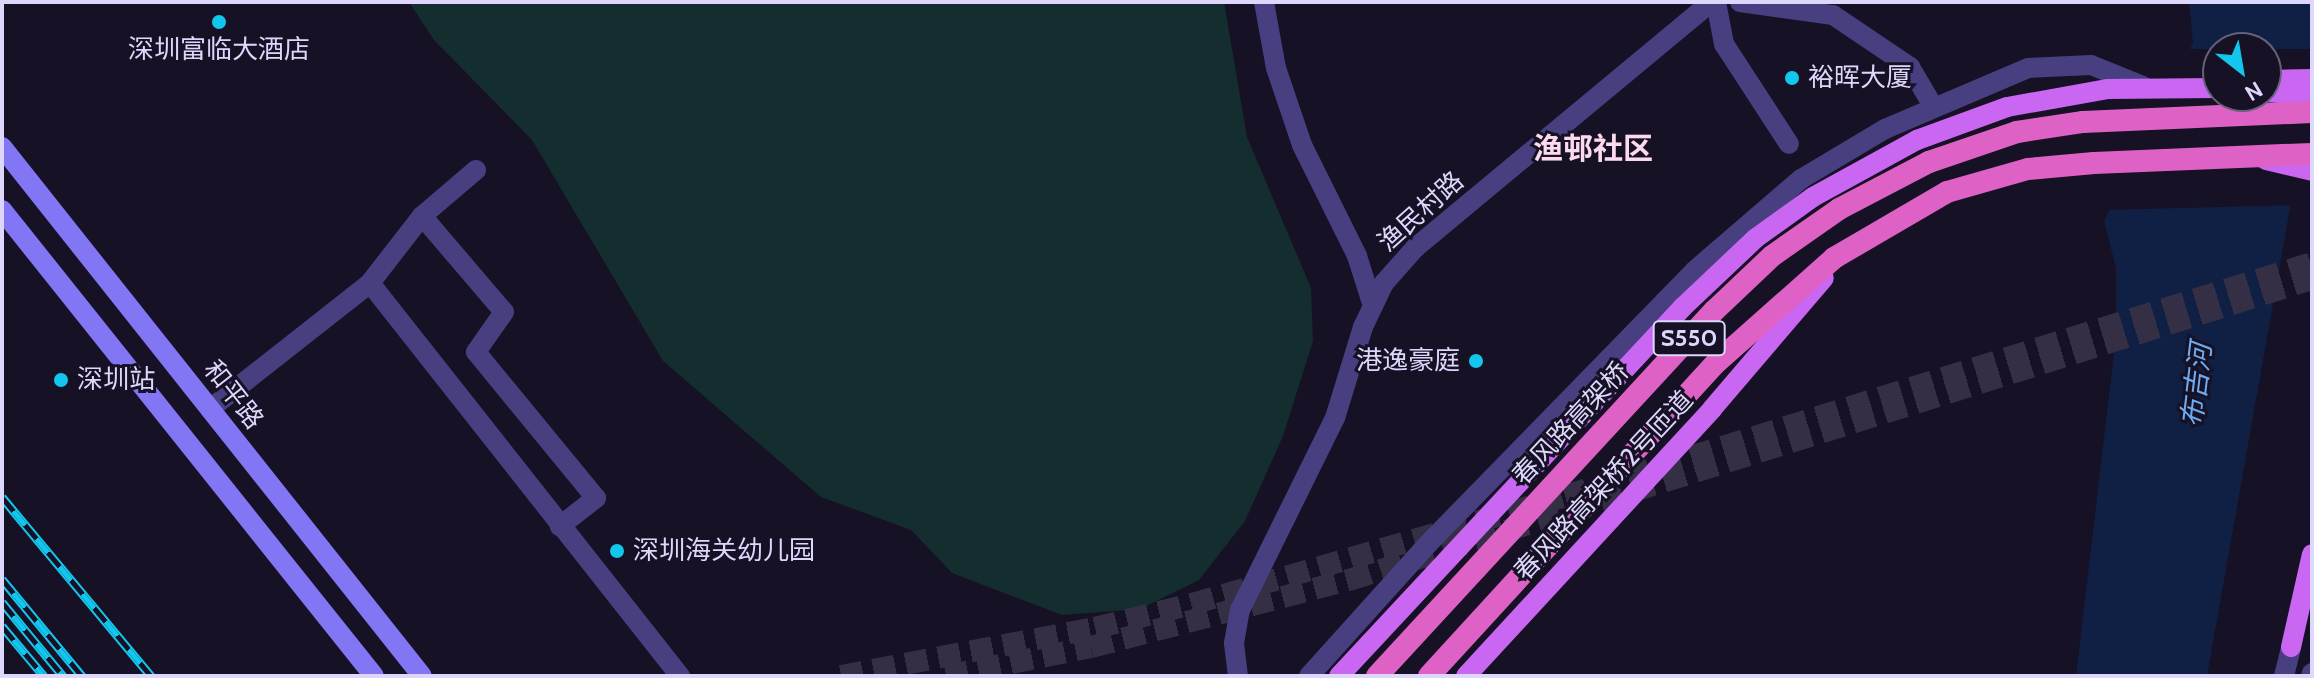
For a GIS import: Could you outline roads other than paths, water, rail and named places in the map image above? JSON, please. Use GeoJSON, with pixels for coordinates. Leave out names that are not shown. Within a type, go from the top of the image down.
{"type":"FeatureCollection","features":[{"type":"Feature","properties":{"kind":"highway","name":"春风路高架桥"},"geometry":{"type":"LineString","coordinates":[[1377,676],[1714,311],[1772,256],[1839,209],[1929,162],[2017,132],[2083,122],[2312,112]]}},
{"type":"Feature","properties":{"kind":"highway","name":"S550"},"geometry":{"type":"LineString","coordinates":[[1429,676],[1752,326],[1880,228],[1947,192],[1988,178],[2094,163],[2312,154]]}},
{"type":"Feature","properties":{"kind":"main road"},"geometry":{"type":"LineString","coordinates":[[2282,80],[2312,79]]}},
{"type":"Feature","properties":{"kind":"main road"},"geometry":{"type":"LineString","coordinates":[[1339,676],[1603,391],[1756,238],[1846,176],[1974,118],[2073,93],[2153,86],[2202,86]]}},
{"type":"Feature","properties":{"kind":"main road"},"geometry":{"type":"LineString","coordinates":[[2282,93],[2312,95]]}},
{"type":"Feature","properties":{"kind":"main road","name":"和平路"},"geometry":{"type":"LineString","coordinates":[[2,147],[422,676]]}},
{"type":"Feature","properties":{"kind":"main road"},"geometry":{"type":"LineString","coordinates":[[2255,158],[2312,171]]}},
{"type":"Feature","properties":{"kind":"main road"},"geometry":{"type":"LineString","coordinates":[[2,210],[374,676]]}},
{"type":"Feature","properties":{"kind":"main road","name":"春风路高架桥2号匝道"},"geometry":{"type":"LineString","coordinates":[[1466,676],[1712,409],[1813,289],[1880,228]]}},
{"type":"Feature","properties":{"kind":"main road"},"geometry":{"type":"LineString","coordinates":[[2291,647],[2312,554]]}},
{"type":"Feature","properties":{"kind":"main road"},"geometry":{"type":"LineString","coordinates":[[2291,647],[2312,588]]}},
{"type":"Feature","properties":{"kind":"street"},"geometry":{"type":"LineString","coordinates":[[1264,2],[1276,68],[1302,145],[1357,256],[1372,303]]}},
{"type":"Feature","properties":{"kind":"street"},"geometry":{"type":"LineString","coordinates":[[1713,2],[1724,44],[1789,144]]}},
{"type":"Feature","properties":{"kind":"street","name":"渔民村路"},"geometry":{"type":"LineString","coordinates":[[1238,676],[1234,643],[1240,610],[1335,418],[1372,303],[1415,248],[1713,2]]}},
{"type":"Feature","properties":{"kind":"street"},"geometry":{"type":"LineString","coordinates":[[1740,2],[1833,15],[1910,67],[1933,106]]}},
{"type":"Feature","properties":{"kind":"street"},"geometry":{"type":"LineString","coordinates":[[1309,676],[1425,547],[1724,241],[1811,172],[1933,106],[1968,91],[2054,64],[2091,65],[2153,86]]}},
{"type":"Feature","properties":{"kind":"street"},"geometry":{"type":"LineString","coordinates":[[210,409],[370,283],[422,216],[476,170]]}},
{"type":"Feature","properties":{"kind":"street"},"geometry":{"type":"LineString","coordinates":[[422,216],[504,312],[476,352],[596,498],[560,526]]}},
{"type":"Feature","properties":{"kind":"street"},"geometry":{"type":"LineString","coordinates":[[370,283],[680,676]]}},
{"type":"Feature","properties":{"kind":"street"},"geometry":{"type":"LineString","coordinates":[[2284,676],[2291,647]]}},
{"type":"Feature","properties":{"kind":"water","name":"布吉河"},"geometry":{"type":"Polygon","coordinates":[[[2189,2],[2312,2],[2312,84],[2207,676],[2076,676],[2116,336],[2116,268],[2104,221],[2193,43],[2189,2]]]}},
{"type":"Feature","properties":{"kind":"tunnel"},"geometry":{"type":"LineString","coordinates":[[841,676],[1095,628],[1192,604],[1565,496],[2312,263]]}},
{"type":"Feature","properties":{"kind":"tunnel"},"geometry":{"type":"LineString","coordinates":[[946,676],[1091,647],[1349,580],[2312,279]]}},
{"type":"Feature","properties":{"kind":"railway"},"geometry":{"type":"LineString","coordinates":[[2,497],[151,676]]}},
{"type":"Feature","properties":{"kind":"railway"},"geometry":{"type":"LineString","coordinates":[[2,579],[82,676]]}},
{"type":"Feature","properties":{"kind":"railway"},"geometry":{"type":"LineString","coordinates":[[2,602],[63,676]]}},
{"type":"Feature","properties":{"kind":"railway"},"geometry":{"type":"LineString","coordinates":[[2,626],[44,676]]}},
{"type":"Feature","properties":{"kind":"place","name":"深圳富临大酒店"},"geometry":{"type":"Point","coordinates":[219,22]}},
{"type":"Feature","properties":{"kind":"place","name":"裕晖大厦"},"geometry":{"type":"Point","coordinates":[1792,78]}},
{"type":"Feature","properties":{"kind":"place","name":"港逸豪庭"},"geometry":{"type":"Point","coordinates":[1476,361]}},
{"type":"Feature","properties":{"kind":"place","name":"深圳站"},"geometry":{"type":"Point","coordinates":[61,380]}},
{"type":"Feature","properties":{"kind":"place","name":"深圳海关幼儿园"},"geometry":{"type":"Point","coordinates":[617,551]}},
{"type":"Feature","properties":{"kind":"district","name":"渔邨社区"},"geometry":{"type":"Point","coordinates":[1593,149]}}]}
